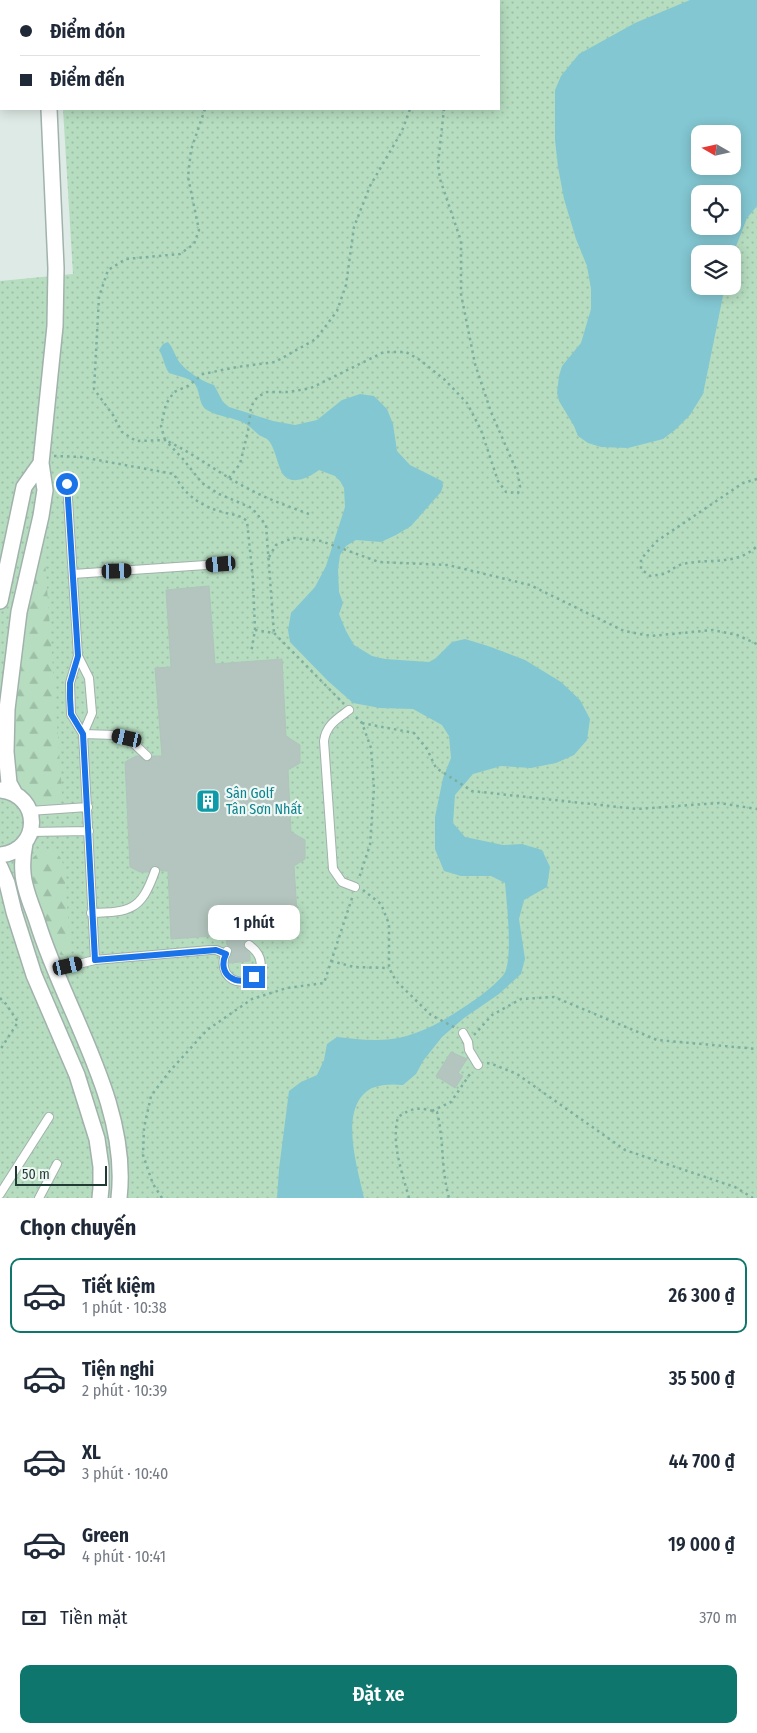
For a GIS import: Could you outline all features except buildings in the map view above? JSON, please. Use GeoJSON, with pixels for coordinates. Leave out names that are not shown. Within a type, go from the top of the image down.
{"type":"FeatureCollection","features":[{"type":"Feature","properties":{"kind":"street"},"geometry":{"type":"LineString","coordinates":[[15,794],[10,783],[6,744],[7,709],[13,649],[21,600],[43,499],[42,460],[55,326],[56,288],[49,110]]}},
{"type":"Feature","properties":{"kind":"street"},"geometry":{"type":"LineString","coordinates":[[21,600],[0,599],[24,487],[42,460]]}},
{"type":"Feature","properties":{"kind":"street"},"geometry":{"type":"LineString","coordinates":[[0,790],[15,794],[24,801],[29,811],[32,825],[27,838],[22,864],[23,876],[54,970],[98,1074],[113,1121],[118,1145],[119,1198]]}},
{"type":"Feature","properties":{"kind":"street"},"geometry":{"type":"LineString","coordinates":[[0,855],[13,852],[27,838]]}},
{"type":"Feature","properties":{"kind":"street"},"geometry":{"type":"LineString","coordinates":[[0,867],[7,883],[34,975],[77,1075],[97,1138],[101,1167],[100,1198]]}},
{"type":"Feature","properties":{"kind":"street"},"geometry":{"type":"LineString","coordinates":[[57,1029],[76,1020]]}},
{"type":"Feature","properties":{"kind":"lane"},"geometry":{"type":"LineString","coordinates":[[67,484],[78,656],[70,683],[70,698],[71,714],[83,734],[88,807],[91,913],[95,960]]}},
{"type":"Feature","properties":{"kind":"lane"},"geometry":{"type":"LineString","coordinates":[[73,574],[221,564]]}},
{"type":"Feature","properties":{"kind":"lane"},"geometry":{"type":"LineString","coordinates":[[78,656],[89,678],[92,713],[83,734]]}},
{"type":"Feature","properties":{"kind":"lane"},"geometry":{"type":"LineString","coordinates":[[349,710],[328,727],[324,741],[333,869],[342,882],[356,886]]}},
{"type":"Feature","properties":{"kind":"lane"},"geometry":{"type":"LineString","coordinates":[[83,734],[115,735],[127,738],[147,756]]}},
{"type":"Feature","properties":{"kind":"lane"},"geometry":{"type":"LineString","coordinates":[[29,811],[88,807]]}},
{"type":"Feature","properties":{"kind":"lane"},"geometry":{"type":"LineString","coordinates":[[27,838],[89,831]]}},
{"type":"Feature","properties":{"kind":"lane"},"geometry":{"type":"LineString","coordinates":[[91,913],[119,913],[134,906],[142,899],[150,887],[155,871]]}},
{"type":"Feature","properties":{"kind":"lane"},"geometry":{"type":"LineString","coordinates":[[54,970],[95,960],[216,950],[226,952],[223,964],[225,971],[229,976],[242,982],[248,981],[259,971],[261,965],[257,951],[249,945]]}},
{"type":"Feature","properties":{"kind":"lane"},"geometry":{"type":"LineString","coordinates":[[463,1033],[468,1042],[469,1050],[478,1065]]}},
{"type":"Feature","properties":{"kind":"lane"},"geometry":{"type":"LineString","coordinates":[[0,1194],[49,1117]]}},
{"type":"Feature","properties":{"kind":"lane"},"geometry":{"type":"LineString","coordinates":[[39,1198],[57,1164]]}},
{"type":"Feature","properties":{"kind":"path"},"geometry":{"type":"LineString","coordinates":[[205,110],[192,150],[188,177],[199,230],[194,244],[180,254],[126,259],[108,270],[99,297],[94,389],[113,415],[122,432],[136,441],[165,440],[186,450],[229,478],[266,498],[309,514]]}},
{"type":"Feature","properties":{"kind":"path"},"geometry":{"type":"LineString","coordinates":[[274,633],[266,524],[252,508],[219,494],[202,483],[165,440],[161,426],[166,404],[174,392],[188,386],[203,374],[275,362],[316,339],[337,311],[346,285],[354,227],[370,186],[402,131],[410,110]]}},
{"type":"Feature","properties":{"kind":"path"},"geometry":{"type":"LineString","coordinates":[[229,478],[240,464],[251,408],[255,400],[267,392],[289,392],[311,388],[384,352],[406,352],[420,360],[445,380],[467,404],[481,430],[498,481],[506,492],[518,492],[520,486],[518,474],[491,412],[475,364],[461,294],[461,241],[440,179],[438,164],[444,110]]}},
{"type":"Feature","properties":{"kind":"path"},"geometry":{"type":"LineString","coordinates":[[42,460],[81,457],[174,474],[180,486],[204,506],[241,515],[247,522],[249,530],[255,630],[251,653]]}},
{"type":"Feature","properties":{"kind":"path"},"geometry":{"type":"LineString","coordinates":[[757,479],[743,483],[657,541],[642,559],[641,569],[650,576],[664,574],[680,564],[698,561],[728,561],[751,552],[757,546]]}},
{"type":"Feature","properties":{"kind":"path"},"geometry":{"type":"LineString","coordinates":[[268,558],[276,545],[293,538],[321,541],[379,562],[448,565],[530,585],[624,631],[651,636],[712,630],[737,635],[757,644]]}},
{"type":"Feature","properties":{"kind":"path"},"geometry":{"type":"LineString","coordinates":[[162,1198],[153,1184],[143,1155],[144,1128],[151,1096],[169,1072],[207,1030],[252,1000],[287,988],[324,983],[370,845],[374,788],[371,748],[362,723],[274,633],[255,630]]}},
{"type":"Feature","properties":{"kind":"path"},"geometry":{"type":"LineString","coordinates":[[362,723],[414,732],[427,750],[436,768],[472,791],[637,809],[719,804],[757,809]]}},
{"type":"Feature","properties":{"kind":"path"},"geometry":{"type":"LineString","coordinates":[[356,886],[380,904],[389,924],[389,968],[396,981],[431,1014],[463,1033]]}},
{"type":"Feature","properties":{"kind":"path"},"geometry":{"type":"LineString","coordinates":[[331,961],[354,967],[389,968]]}},
{"type":"Feature","properties":{"kind":"path"},"geometry":{"type":"LineString","coordinates":[[468,1042],[492,1015],[521,999],[554,997],[658,1040],[757,1049]]}},
{"type":"Feature","properties":{"kind":"path"},"geometry":{"type":"LineString","coordinates":[[0,998],[18,1022],[0,1050]]}},
{"type":"Feature","properties":{"kind":"path"},"geometry":{"type":"LineString","coordinates":[[432,1111],[451,1102],[467,1077],[478,1065],[482,1063],[492,1064],[517,1074],[625,1150],[735,1187],[753,1198]]}},
{"type":"Feature","properties":{"kind":"path"},"geometry":{"type":"LineString","coordinates":[[409,1198],[396,1144],[395,1128],[398,1117],[410,1109],[436,1112],[441,1129],[446,1188],[449,1198]]}},
{"type":"Feature","properties":{"kind":"green space","name":"Sân Golf Tân Sơn Nhất"},"geometry":{"type":"Polygon","coordinates":[[[500,0],[757,0],[757,1198],[0,1198],[0,281],[73,274],[63,110],[500,110],[500,0]]]}},
{"type":"Feature","properties":{"kind":"green space"},"geometry":{"type":"Polygon","coordinates":[[[44,547],[62,792],[62,801],[55,806],[49,807],[35,803],[21,790],[15,777],[13,759],[16,697],[24,632],[32,589],[44,547]]]}},
{"type":"Feature","properties":{"kind":"green space"},"geometry":{"type":"Polygon","coordinates":[[[47,849],[59,856],[64,869],[70,942],[69,955],[61,955],[50,947],[30,883],[29,867],[31,860],[38,853],[47,849]]]}},
{"type":"Feature","properties":{"kind":"water"},"geometry":{"type":"Polygon","coordinates":[[[690,0],[757,0],[757,206],[747,218],[741,233],[741,185],[691,185],[691,235],[740,235],[736,245],[691,245],[691,295],[723,295],[703,394],[690,415],[663,439],[628,448],[601,447],[588,443],[578,436],[559,401],[557,393],[562,366],[581,343],[591,309],[591,289],[587,266],[576,239],[564,199],[555,140],[555,90],[561,76],[579,54],[635,23],[690,0]]]}},
{"type":"Feature","properties":{"kind":"water"},"geometry":{"type":"Polygon","coordinates":[[[168,342],[181,364],[194,375],[214,385],[223,402],[229,407],[273,421],[295,425],[317,420],[342,400],[360,394],[374,396],[387,409],[393,424],[397,451],[410,465],[442,481],[441,492],[411,526],[381,542],[356,540],[346,546],[340,555],[338,570],[339,592],[343,603],[339,614],[354,645],[372,656],[385,659],[429,662],[436,658],[452,642],[465,639],[488,646],[525,660],[561,682],[580,700],[590,719],[587,740],[574,755],[556,763],[531,768],[501,766],[473,774],[455,795],[453,823],[465,837],[503,845],[522,844],[542,850],[550,867],[547,887],[524,900],[519,919],[525,959],[521,974],[499,994],[464,1018],[442,1037],[423,1061],[416,1074],[403,1085],[372,1088],[361,1097],[355,1109],[353,1139],[364,1198],[277,1198],[289,1091],[301,1082],[317,1075],[324,1060],[327,1044],[337,1037],[370,1040],[403,1037],[416,1033],[453,1014],[479,997],[497,981],[506,970],[509,951],[505,883],[491,876],[461,876],[444,871],[435,849],[435,817],[443,778],[451,758],[449,736],[442,725],[413,709],[380,708],[353,703],[328,681],[290,642],[288,630],[291,613],[315,587],[326,566],[345,507],[344,488],[340,481],[335,476],[319,470],[299,480],[287,478],[282,472],[272,445],[268,440],[244,423],[204,408],[198,390],[192,381],[169,373],[159,350],[163,344],[168,342]]]}},
{"type":"Feature","properties":{"kind":"place","name":"Sân Golf Tân Sơn Nhất"},"geometry":{"type":"Point","coordinates":[208,801]}},
{"type":"Feature","properties":{"kind":"route"},"geometry":{"type":"LineString","coordinates":[[67,484],[78,656],[70,683],[70,698],[71,714],[83,734],[89,831],[91,913],[95,960],[216,950],[226,954],[223,964],[229,976],[242,982],[254,977]]}}]}
